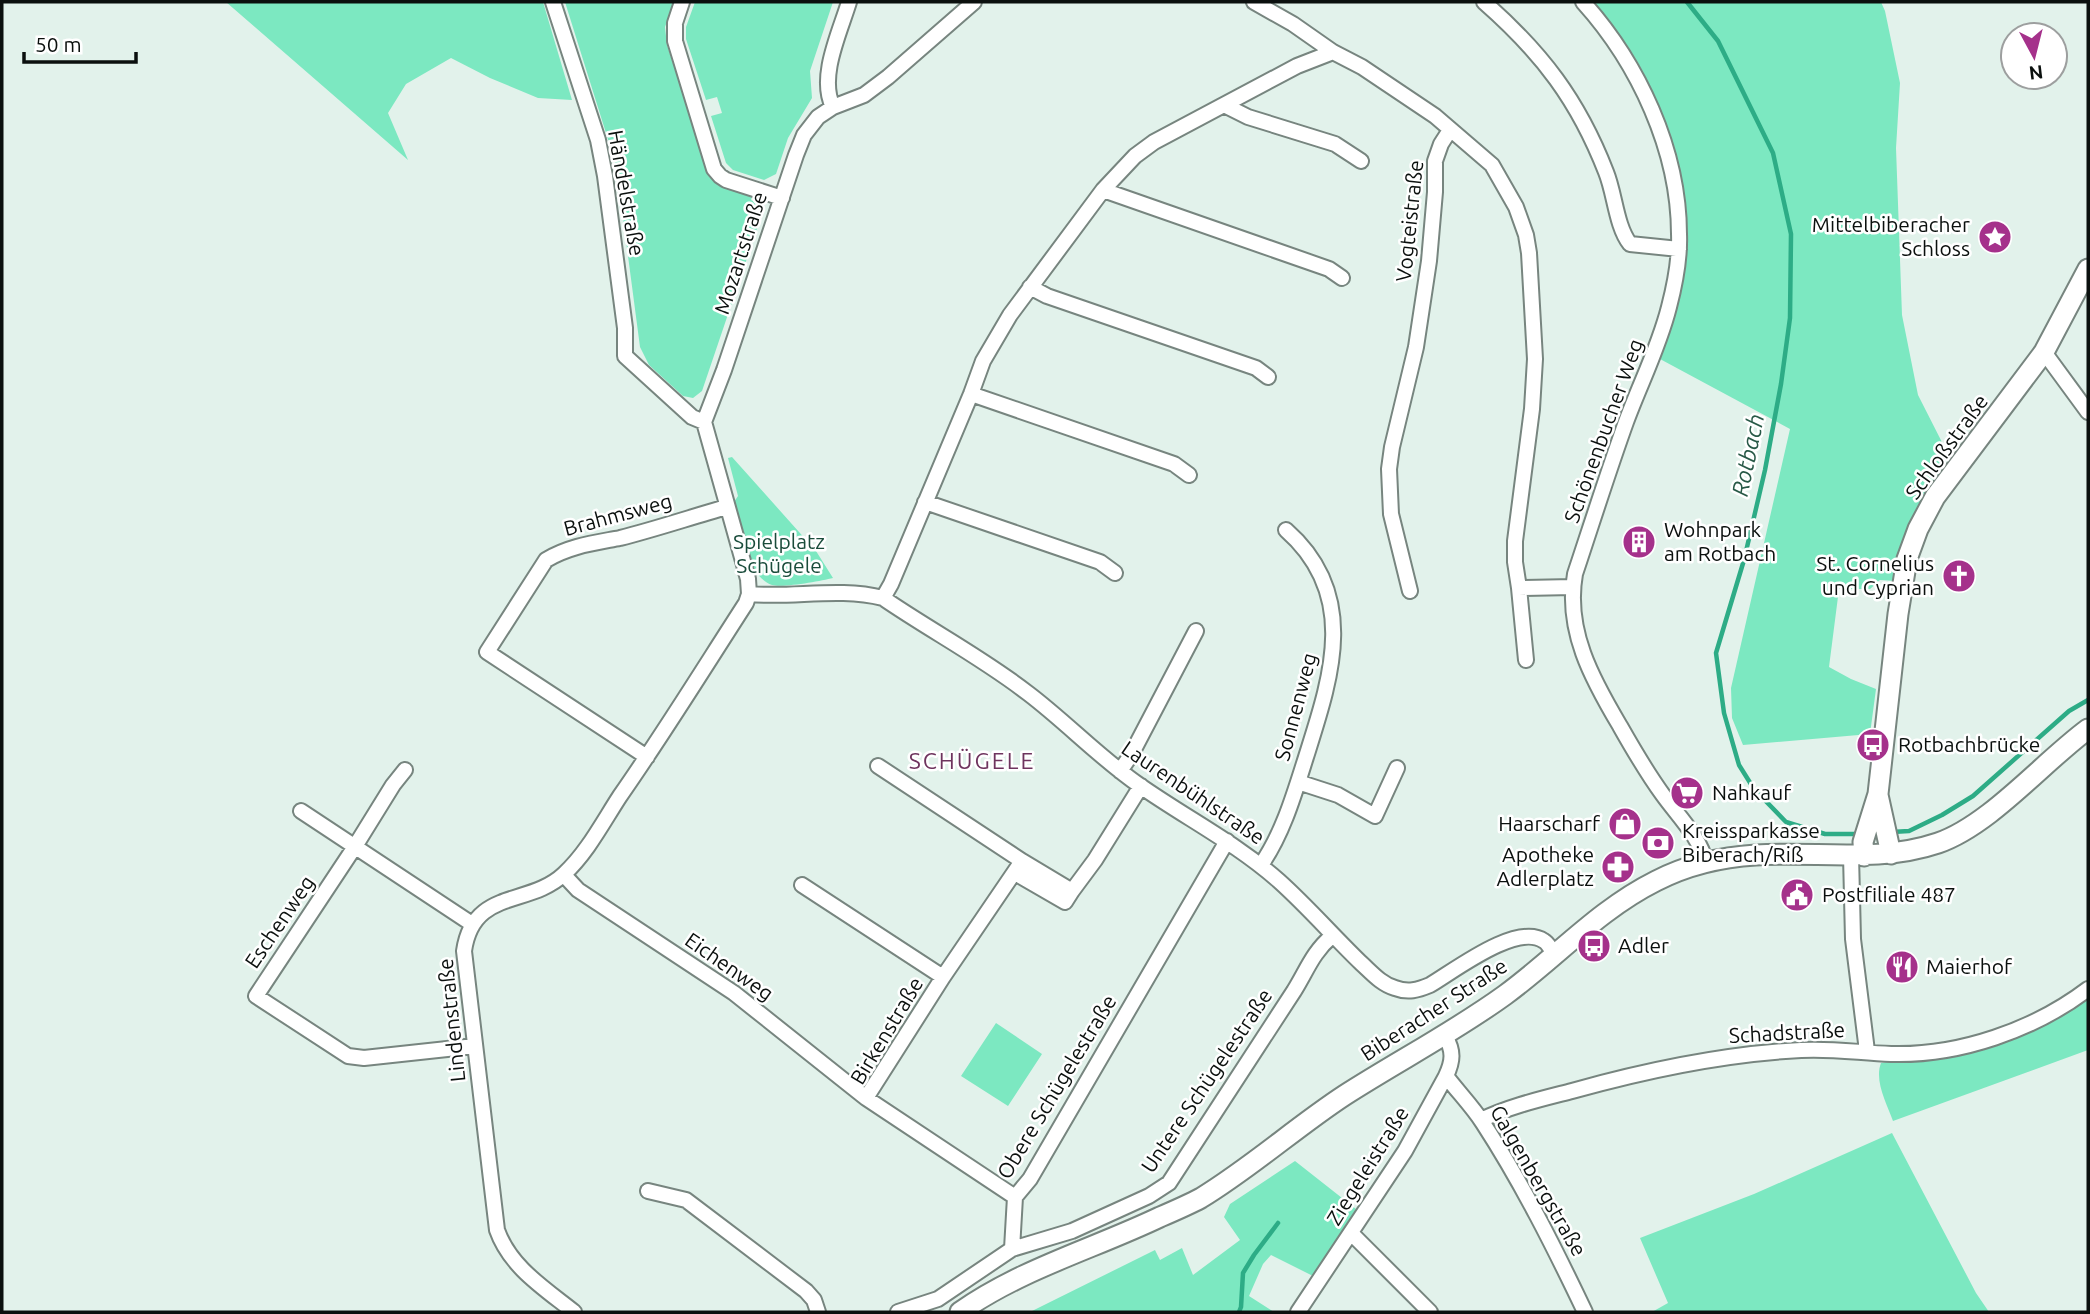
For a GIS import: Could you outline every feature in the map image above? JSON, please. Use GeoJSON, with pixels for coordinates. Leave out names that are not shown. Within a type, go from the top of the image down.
{"type":"FeatureCollection","features":[{"type":"Feature","properties":{"kind":"street","name":"Händelstraße"},"geometry":{"type":"LineString","coordinates":[[553,2],[601,152],[625,328],[625,356],[692,417],[704,422]]}},
{"type":"Feature","properties":{"kind":"street"},"geometry":{"type":"LineString","coordinates":[[682,2],[675,23],[675,41],[715,169],[726,180],[782,198]]}},
{"type":"Feature","properties":{"kind":"street"},"geometry":{"type":"LineString","coordinates":[[834,107],[829,99],[828,69],[849,2]]}},
{"type":"Feature","properties":{"kind":"street","name":"Mozartstraße"},"geometry":{"type":"LineString","coordinates":[[704,422],[804,135],[818,117],[864,94],[888,77],[974,2]]}},
{"type":"Feature","properties":{"kind":"street"},"geometry":{"type":"LineString","coordinates":[[1254,2],[1293,24],[1333,52],[1362,67],[1434,116],[1492,165],[1508,190],[1521,219],[1529,253],[1535,339],[1535,383],[1515,541],[1526,660]]}},
{"type":"Feature","properties":{"kind":"street"},"geometry":{"type":"LineString","coordinates":[[1484,2],[1512,27],[1547,65],[1582,117],[1603,164],[1623,234],[1630,244],[1679,249]]}},
{"type":"Feature","properties":{"kind":"street","name":"Schönenbucher Weg"},"geometry":{"type":"LineString","coordinates":[[1583,2],[1629,62],[1653,114],[1672,175],[1678,208],[1679,249],[1669,306],[1660,337],[1626,421],[1579,562],[1573,587],[1578,634],[1590,672],[1605,701],[1652,780],[1700,844],[1706,863]]}},
{"type":"Feature","properties":{"kind":"street"},"geometry":{"type":"LineString","coordinates":[[883,598],[983,361],[1010,315],[1103,190],[1135,156],[1154,142],[1297,66],[1333,52]]}},
{"type":"Feature","properties":{"kind":"street"},"geometry":{"type":"LineString","coordinates":[[1224,104],[1248,117],[1335,144],[1361,161]]}},
{"type":"Feature","properties":{"kind":"street","name":"Vogteistraße"},"geometry":{"type":"LineString","coordinates":[[1410,592],[1391,514],[1389,469],[1416,347],[1429,261],[1435,161],[1450,130]]}},
{"type":"Feature","properties":{"kind":"street"},"geometry":{"type":"LineString","coordinates":[[1103,190],[1329,269],[1342,278]]}},
{"type":"Feature","properties":{"kind":"street","name":"Schloßstraße"},"geometry":{"type":"LineString","coordinates":[[1873,843],[1898,614],[1907,559],[1918,529],[1935,498],[2044,352],[2088,269]]}},
{"type":"Feature","properties":{"kind":"street"},"geometry":{"type":"LineString","coordinates":[[1030,287],[1047,296],[1256,368],[1268,377]]}},
{"type":"Feature","properties":{"kind":"street"},"geometry":{"type":"LineString","coordinates":[[2044,352],[2088,412]]}},
{"type":"Feature","properties":{"kind":"street"},"geometry":{"type":"LineString","coordinates":[[971,394],[1174,464],[1188,475]]}},
{"type":"Feature","properties":{"kind":"street"},"geometry":{"type":"LineString","coordinates":[[300,811],[472,924],[488,910],[564,875],[578,859],[647,757],[746,604],[749,594],[748,579],[704,422]]}},
{"type":"Feature","properties":{"kind":"street"},"geometry":{"type":"LineString","coordinates":[[925,502],[1100,562],[1115,573]]}},
{"type":"Feature","properties":{"kind":"street","name":"Brahmsweg"},"geometry":{"type":"LineString","coordinates":[[647,757],[487,652],[546,560],[558,552],[727,508]]}},
{"type":"Feature","properties":{"kind":"street","name":"Sonnenweg"},"geometry":{"type":"LineString","coordinates":[[1261,865],[1275,845],[1298,782],[1326,691],[1334,639],[1332,614],[1320,574],[1303,545],[1286,530]]}},
{"type":"Feature","properties":{"kind":"street"},"geometry":{"type":"LineString","coordinates":[[1519,589],[1573,587]]}},
{"type":"Feature","properties":{"kind":"street","name":"Laurenbühlstraße"},"geometry":{"type":"LineString","coordinates":[[749,594],[846,592],[883,598],[990,666],[1028,693],[1120,771],[1261,865],[1298,898],[1332,936],[1392,988],[1411,991],[1430,985],[1496,946],[1526,936],[1543,940],[1554,953]]}},
{"type":"Feature","properties":{"kind":"street"},"geometry":{"type":"LineString","coordinates":[[1120,771],[1196,631]]}},
{"type":"Feature","properties":{"kind":"street","name":"Biberacher Straße"},"geometry":{"type":"LineString","coordinates":[[960,1312],[1001,1286],[1047,1264],[1121,1236],[1199,1199],[1343,1097],[1445,1036],[1509,992],[1604,913],[1657,880],[1726,858],[1873,843],[1924,847],[1946,840],[1988,814],[2088,729]]}},
{"type":"Feature","properties":{"kind":"street"},"geometry":{"type":"LineString","coordinates":[[878,766],[1018,867],[1072,891],[1095,860],[1141,786]]}},
{"type":"Feature","properties":{"kind":"street","name":"Sonnenweg"},"geometry":{"type":"LineString","coordinates":[[1298,782],[1338,795],[1375,816],[1396,768]]}},
{"type":"Feature","properties":{"kind":"street"},"geometry":{"type":"LineString","coordinates":[[355,848],[405,770]]}},
{"type":"Feature","properties":{"kind":"street","name":"Obere Schügelestraße"},"geometry":{"type":"LineString","coordinates":[[1012,1249],[1015,1197],[1030,1179],[1227,841]]}},
{"type":"Feature","properties":{"kind":"street"},"geometry":{"type":"LineString","coordinates":[[1867,1051],[1853,939],[1873,843]]}},
{"type":"Feature","properties":{"kind":"street","name":"Eschenweg"},"geometry":{"type":"LineString","coordinates":[[355,848],[256,996],[348,1056],[364,1058],[475,1046]]}},
{"type":"Feature","properties":{"kind":"street","name":"Birkenstraße"},"geometry":{"type":"LineString","coordinates":[[1015,1197],[866,1098],[943,977],[1018,867]]}},
{"type":"Feature","properties":{"kind":"street","name":"Eichenweg"},"geometry":{"type":"LineString","coordinates":[[564,875],[578,890],[734,993],[866,1098]]}},
{"type":"Feature","properties":{"kind":"street"},"geometry":{"type":"LineString","coordinates":[[802,885],[943,977]]}},
{"type":"Feature","properties":{"kind":"street","name":"Lindenstraße"},"geometry":{"type":"LineString","coordinates":[[472,924],[464,951],[494,1214],[506,1251],[519,1266],[574,1312]]}},
{"type":"Feature","properties":{"kind":"street","name":"Untere Schügelestraße"},"geometry":{"type":"LineString","coordinates":[[1012,1249],[1072,1231],[1149,1196],[1169,1183],[1287,1002],[1319,947],[1332,936]]}},
{"type":"Feature","properties":{"kind":"street","name":"Schadstraße"},"geometry":{"type":"LineString","coordinates":[[1481,1120],[1514,1106],[1609,1080],[1680,1065],[1802,1049],[1913,1054],[1950,1048],[2015,1030],[2056,1012],[2088,989]]}},
{"type":"Feature","properties":{"kind":"street","name":"Ziegeleistraße"},"geometry":{"type":"LineString","coordinates":[[1298,1312],[1405,1151],[1446,1076],[1452,1054],[1451,1045],[1445,1036]]}},
{"type":"Feature","properties":{"kind":"street","name":"Galgenbergstraße"},"geometry":{"type":"LineString","coordinates":[[1446,1076],[1481,1120],[1547,1233],[1585,1312]]}},
{"type":"Feature","properties":{"kind":"street"},"geometry":{"type":"LineString","coordinates":[[648,1191],[686,1200],[806,1292],[814,1300],[818,1312]]}},
{"type":"Feature","properties":{"kind":"street"},"geometry":{"type":"LineString","coordinates":[[1350,1233],[1430,1312]]}},
{"type":"Feature","properties":{"kind":"street"},"geometry":{"type":"LineString","coordinates":[[898,1312],[938,1299],[1012,1249]]}},
{"type":"Feature","properties":{"kind":"green space"},"geometry":{"type":"Polygon","coordinates":[[[226,2],[543,2],[572,100],[538,98],[451,58],[406,84],[388,113],[408,160],[226,2]]]}},
{"type":"Feature","properties":{"kind":"green space"},"geometry":{"type":"Polygon","coordinates":[[[565,2],[674,2],[665,27],[667,45],[710,177],[718,185],[752,196],[751,200],[761,209],[762,214],[702,391],[693,398],[683,396],[649,365],[640,347],[616,165],[565,2]]]}},
{"type":"Feature","properties":{"kind":"green space"},"geometry":{"type":"Polygon","coordinates":[[[695,2],[833,2],[810,71],[812,98],[788,138],[776,174],[764,180],[733,170],[726,163],[711,116],[722,113],[717,97],[706,100],[686,39],[686,27],[695,2]]]}},
{"type":"Feature","properties":{"kind":"green space"},"geometry":{"type":"Polygon","coordinates":[[[1594,2],[1881,2],[1885,11],[1900,83],[1896,148],[1902,315],[1918,395],[1949,456],[1912,525],[1896,581],[1880,580],[1870,589],[1839,589],[1829,667],[1876,689],[1870,734],[1743,745],[1732,718],[1731,688],[1790,429],[1660,359],[1675,313],[1685,265],[1687,233],[1683,188],[1672,142],[1646,77],[1625,43],[1594,2]]]}},
{"type":"Feature","properties":{"kind":"green space","name":"Spielplatz Schügele"},"geometry":{"type":"Polygon","coordinates":[[[732,457],[816,551],[833,578],[778,586],[767,583],[755,571],[734,502],[738,496],[728,458],[732,457]]]}},
{"type":"Feature","properties":{"kind":"green space"},"geometry":{"type":"Polygon","coordinates":[[[2088,994],[2088,1050],[1893,1121],[1880,1085],[1881,1063],[1939,1055],[2088,994]]]}},
{"type":"Feature","properties":{"kind":"green space"},"geometry":{"type":"Polygon","coordinates":[[[996,1023],[1042,1054],[1008,1106],[961,1076],[996,1023]]]}},
{"type":"Feature","properties":{"kind":"green space"},"geometry":{"type":"Polygon","coordinates":[[[1892,1133],[1976,1293],[1989,1312],[1652,1312],[1668,1303],[1640,1238],[1754,1194],[1892,1133]]]}},
{"type":"Feature","properties":{"kind":"green space"},"geometry":{"type":"Polygon","coordinates":[[[1295,1161],[1356,1209],[1313,1276],[1271,1255],[1263,1264],[1249,1296],[1274,1312],[1030,1312],[1155,1250],[1160,1260],[1182,1248],[1193,1275],[1240,1240],[1224,1217],[1230,1204],[1295,1161]]]}},
{"type":"Feature","properties":{"kind":"waterway","name":"Rotbach"},"geometry":{"type":"LineString","coordinates":[[1687,2],[1718,41],[1773,153],[1791,234],[1790,318],[1781,384],[1744,560],[1716,653],[1724,713],[1739,765],[1754,789],[1786,822],[1825,834],[1859,834]]}},
{"type":"Feature","properties":{"kind":"waterway","name":"Rotbach"},"geometry":{"type":"LineString","coordinates":[[1892,832],[1909,831],[1973,796],[2069,711],[2088,700]]}},
{"type":"Feature","properties":{"kind":"waterway"},"geometry":{"type":"LineString","coordinates":[[1239,1312],[1243,1273],[1278,1223]]}},
{"type":"Feature","properties":{"kind":"place","name":"Mittelbiberacher Schloss"},"geometry":{"type":"Point","coordinates":[1995,237]}},
{"type":"Feature","properties":{"kind":"place","name":"Wohnpark am Rotbach"},"geometry":{"type":"Point","coordinates":[1639,542]}},
{"type":"Feature","properties":{"kind":"place","name":"St. Cornelius und Cyprian"},"geometry":{"type":"Point","coordinates":[1959,576]}},
{"type":"Feature","properties":{"kind":"place","name":"Rotbachbrücke"},"geometry":{"type":"Point","coordinates":[1873,745]}},
{"type":"Feature","properties":{"kind":"place","name":"Nahkauf"},"geometry":{"type":"Point","coordinates":[1687,793]}},
{"type":"Feature","properties":{"kind":"place","name":"Haarscharf"},"geometry":{"type":"Point","coordinates":[1625,824]}},
{"type":"Feature","properties":{"kind":"place","name":"Kreissparkasse Biberach/Riß"},"geometry":{"type":"Point","coordinates":[1658,843]}},
{"type":"Feature","properties":{"kind":"place","name":"Apotheke Adlerplatz"},"geometry":{"type":"Point","coordinates":[1618,867]}},
{"type":"Feature","properties":{"kind":"place","name":"Postfiliale 487"},"geometry":{"type":"Point","coordinates":[1797,895]}},
{"type":"Feature","properties":{"kind":"place","name":"Adler"},"geometry":{"type":"Point","coordinates":[1594,946]}},
{"type":"Feature","properties":{"kind":"place","name":"Maierhof"},"geometry":{"type":"Point","coordinates":[1902,967]}},
{"type":"Feature","properties":{"kind":"district","name":"SCHÜGELE"},"geometry":{"type":"Point","coordinates":[972,761]}}]}
